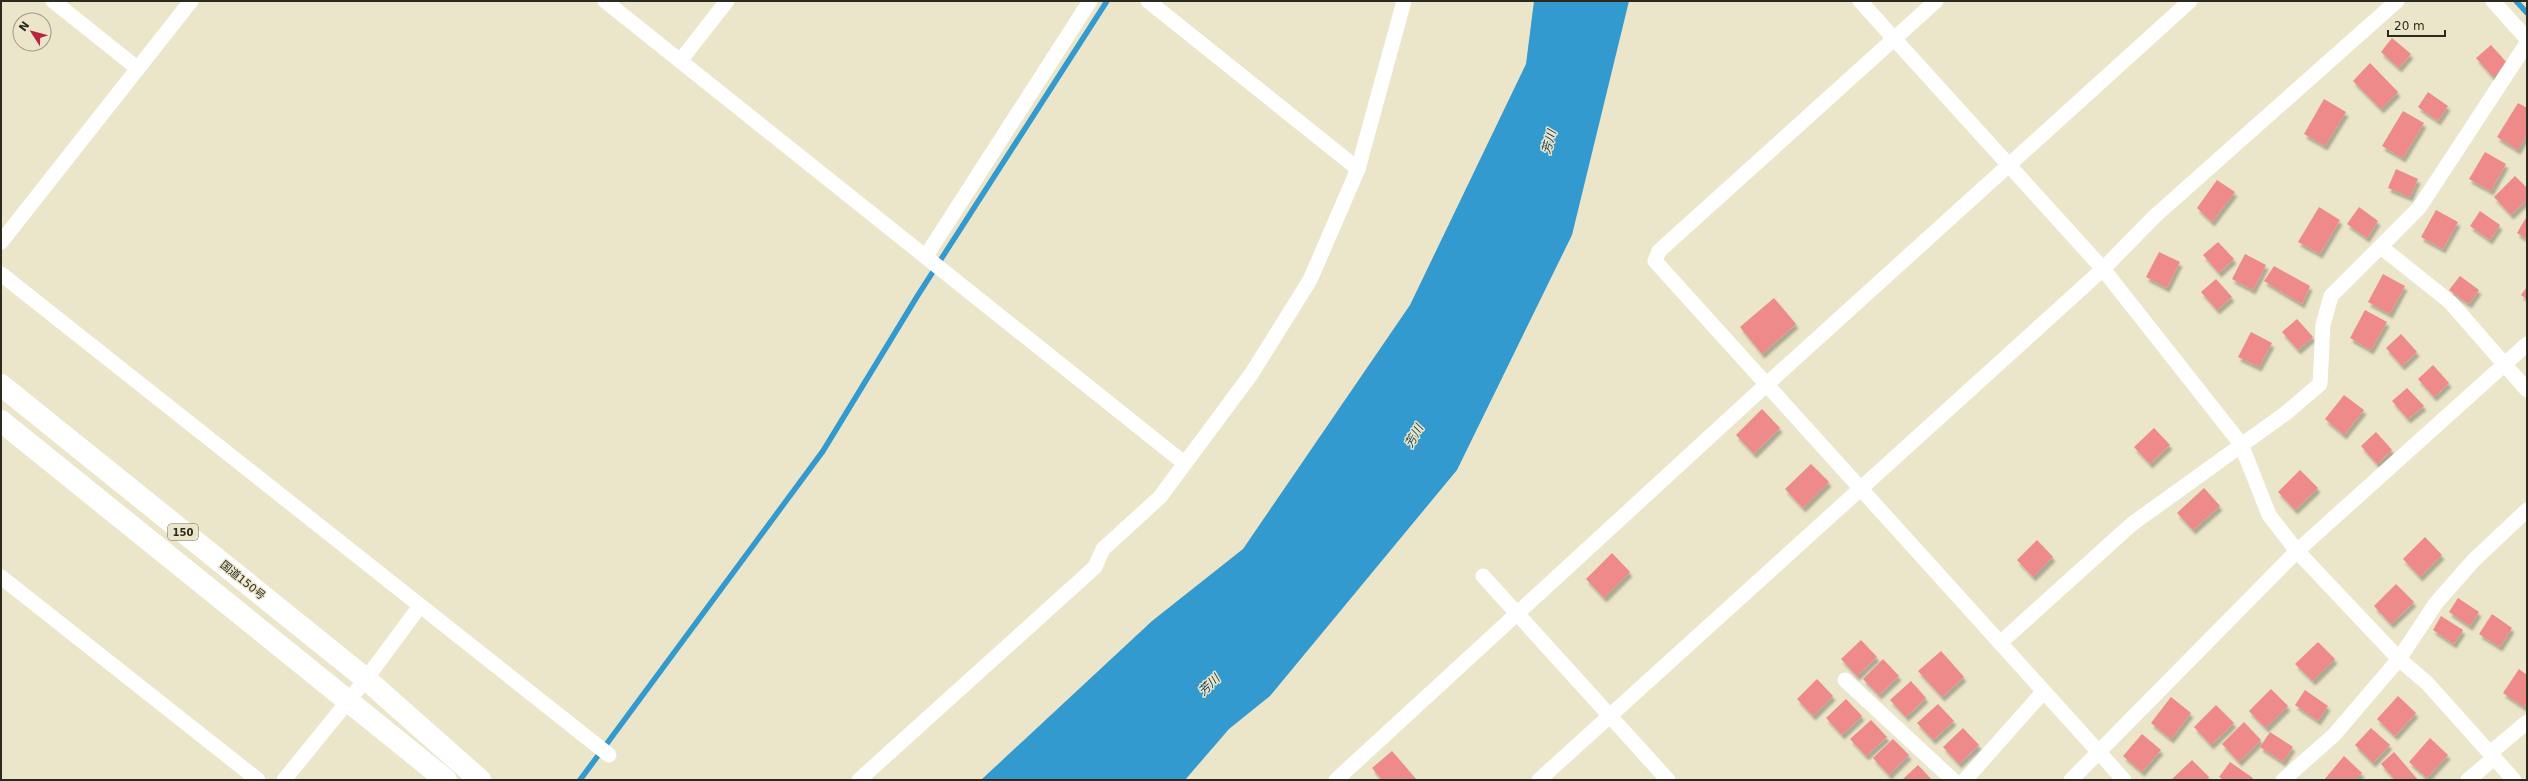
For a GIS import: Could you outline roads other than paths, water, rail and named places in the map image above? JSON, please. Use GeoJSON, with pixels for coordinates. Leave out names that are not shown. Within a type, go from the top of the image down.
{"type":"FeatureCollection","features":[{"type":"Feature","properties":{"kind":"highway","name":"国道150号"},"geometry":{"type":"LineString","coordinates":[[1,385],[366,679],[480,780]]}},
{"type":"Feature","properties":{"kind":"highway","name":"150"},"geometry":{"type":"LineString","coordinates":[[1,421],[346,701],[446,780]]}},
{"type":"Feature","properties":{"kind":"street"},"geometry":{"type":"LineString","coordinates":[[53,1],[137,68]]}},
{"type":"Feature","properties":{"kind":"street"},"geometry":{"type":"LineString","coordinates":[[1,242],[191,1]]}},
{"type":"Feature","properties":{"kind":"street"},"geometry":{"type":"LineString","coordinates":[[605,1],[948,273],[1184,463]]}},
{"type":"Feature","properties":{"kind":"street"},"geometry":{"type":"LineString","coordinates":[[680,61],[727,1]]}},
{"type":"Feature","properties":{"kind":"street"},"geometry":{"type":"LineString","coordinates":[[927,257],[1090,1]]}},
{"type":"Feature","properties":{"kind":"street"},"geometry":{"type":"LineString","coordinates":[[1148,1],[1358,169]]}},
{"type":"Feature","properties":{"kind":"street"},"geometry":{"type":"LineString","coordinates":[[859,780],[1095,567],[1103,549],[1160,497],[1252,373],[1310,280],[1358,169],[1404,1]]}},
{"type":"Feature","properties":{"kind":"street"},"geometry":{"type":"LineString","coordinates":[[1860,1],[2007,165],[2103,269],[2241,444],[2269,515],[2297,551],[2398,659],[2427,683],[2514,780]]}},
{"type":"Feature","properties":{"kind":"street"},"geometry":{"type":"LineString","coordinates":[[1936,1],[1659,251],[1655,260],[2124,780]]}},
{"type":"Feature","properties":{"kind":"street"},"geometry":{"type":"LineString","coordinates":[[1336,780],[2007,165],[2190,1]]}},
{"type":"Feature","properties":{"kind":"street"},"geometry":{"type":"LineString","coordinates":[[1539,780],[2103,269],[2154,216],[2397,1]]}},
{"type":"Feature","properties":{"kind":"street"},"geometry":{"type":"LineString","coordinates":[[2493,1],[2527,39]]}},
{"type":"Feature","properties":{"kind":"street"},"geometry":{"type":"LineString","coordinates":[[2000,643],[2132,524],[2286,413],[2320,384],[2323,325],[2331,296],[2418,208],[2527,43]]}},
{"type":"Feature","properties":{"kind":"street"},"geometry":{"type":"LineString","coordinates":[[2381,246],[2450,302],[2527,390]]}},
{"type":"Feature","properties":{"kind":"street"},"geometry":{"type":"LineString","coordinates":[[1,274],[609,755]]}},
{"type":"Feature","properties":{"kind":"street"},"geometry":{"type":"LineString","coordinates":[[2071,780],[2297,551],[2527,344]]}},
{"type":"Feature","properties":{"kind":"street"},"geometry":{"type":"LineString","coordinates":[[2283,780],[2334,735],[2398,659],[2436,604],[2473,561],[2527,510]]}},
{"type":"Feature","properties":{"kind":"street"},"geometry":{"type":"LineString","coordinates":[[1483,576],[1609,717],[1668,780]]}},
{"type":"Feature","properties":{"kind":"street"},"geometry":{"type":"LineString","coordinates":[[1,577],[258,780]]}},
{"type":"Feature","properties":{"kind":"street"},"geometry":{"type":"LineString","coordinates":[[284,780],[346,701],[366,679],[420,606]]}},
{"type":"Feature","properties":{"kind":"street"},"geometry":{"type":"LineString","coordinates":[[1845,680],[1953,780]]}},
{"type":"Feature","properties":{"kind":"street"},"geometry":{"type":"LineString","coordinates":[[1965,780],[2044,691]]}},
{"type":"Feature","properties":{"kind":"street"},"geometry":{"type":"LineString","coordinates":[[2468,780],[2527,722]]}},
{"type":"Feature","properties":{"kind":"water","name":"芳川"},"geometry":{"type":"Polygon","coordinates":[[[1534,1],[1629,1],[1572,235],[1457,470],[1270,696],[1229,729],[1185,780],[981,780],[1152,621],[1243,549],[1410,305],[1526,64],[1534,1]]]}},
{"type":"Feature","properties":{"kind":"waterway"},"geometry":{"type":"LineString","coordinates":[[580,780],[823,451],[918,295],[1107,1]]}},
{"type":"Feature","properties":{"kind":"waterway"},"geometry":{"type":"LineString","coordinates":[[2516,1],[2527,13]]}}]}
